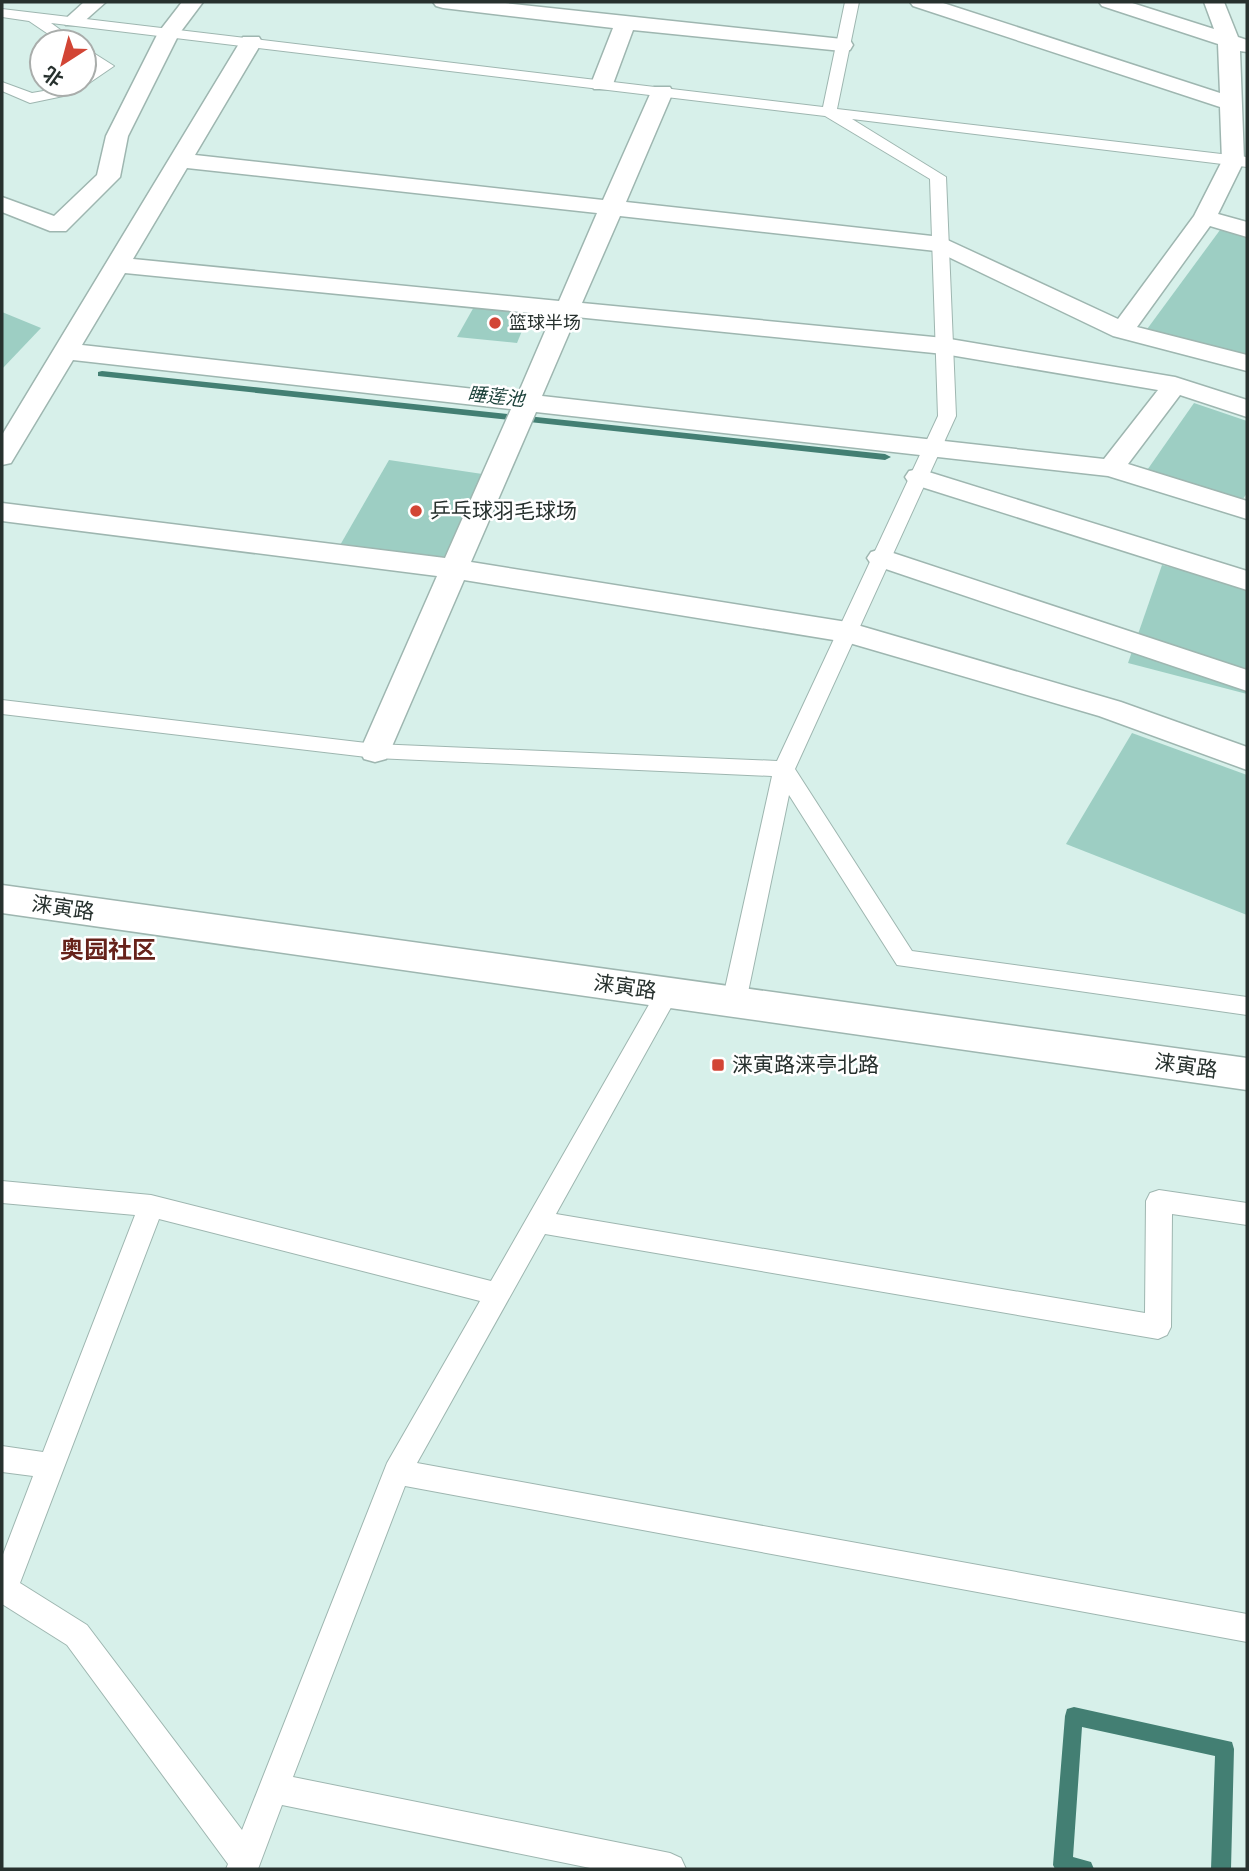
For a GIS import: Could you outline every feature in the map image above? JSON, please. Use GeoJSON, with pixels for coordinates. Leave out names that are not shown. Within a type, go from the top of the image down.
{"type":"FeatureCollection","features":[{"type":"Feature","properties":{"kind":"street"},"geometry":{"type":"LineString","coordinates":[[74,28],[96,2]]}},
{"type":"Feature","properties":{"kind":"street"},"geometry":{"type":"LineString","coordinates":[[2,204],[58,226],[108,177],[117,136],[169,33],[193,2]]}},
{"type":"Feature","properties":{"kind":"street"},"geometry":{"type":"LineString","coordinates":[[443,2],[561,9],[625,23],[842,45]]}},
{"type":"Feature","properties":{"kind":"street"},"geometry":{"type":"LineString","coordinates":[[920,2],[1231,104]]}},
{"type":"Feature","properties":{"kind":"street"},"geometry":{"type":"LineString","coordinates":[[1109,2],[1238,44]]}},
{"type":"Feature","properties":{"kind":"street"},"geometry":{"type":"LineString","coordinates":[[1122,331],[1205,217],[1240,161],[1231,104],[1238,44],[1214,2]]}},
{"type":"Feature","properties":{"kind":"street"},"geometry":{"type":"LineString","coordinates":[[602,84],[625,23]]}},
{"type":"Feature","properties":{"kind":"street"},"geometry":{"type":"LineString","coordinates":[[2,457],[251,42]]}},
{"type":"Feature","properties":{"kind":"street"},"geometry":{"type":"LineString","coordinates":[[375,751],[662,92]]}},
{"type":"Feature","properties":{"kind":"street"},"geometry":{"type":"LineString","coordinates":[[179,160],[611,210],[940,244],[1122,331],[1247,363]]}},
{"type":"Feature","properties":{"kind":"street"},"geometry":{"type":"LineString","coordinates":[[1205,217],[1247,230]]}},
{"type":"Feature","properties":{"kind":"street"},"geometry":{"type":"LineString","coordinates":[[117,265],[944,346],[1175,385],[1247,409]]}},
{"type":"Feature","properties":{"kind":"street"},"geometry":{"type":"LineString","coordinates":[[65,351],[522,415],[932,447],[1111,468],[1247,510]]}},
{"type":"Feature","properties":{"kind":"street"},"geometry":{"type":"LineString","coordinates":[[1111,468],[1175,385]]}},
{"type":"Feature","properties":{"kind":"street"},"geometry":{"type":"LineString","coordinates":[[919,477],[1247,581]]}},
{"type":"Feature","properties":{"kind":"street"},"geometry":{"type":"LineString","coordinates":[[2,512],[454,569],[847,632],[1110,709],[1247,759]]}},
{"type":"Feature","properties":{"kind":"street"},"geometry":{"type":"LineString","coordinates":[[881,558],[1247,681]]}},
{"type":"Feature","properties":{"kind":"street","name":"涞寅路"},"geometry":{"type":"LineString","coordinates":[[2,899],[1247,1074]]}},
{"type":"Feature","properties":{"kind":"lane"},"geometry":{"type":"LineString","coordinates":[[829,112],[852,2]]}},
{"type":"Feature","properties":{"kind":"lane"},"geometry":{"type":"LineString","coordinates":[[2,13],[30,16],[61,28]]}},
{"type":"Feature","properties":{"kind":"lane"},"geometry":{"type":"LineString","coordinates":[[98,32],[169,33],[251,42],[1240,161]]}},
{"type":"Feature","properties":{"kind":"lane"},"geometry":{"type":"LineString","coordinates":[[98,60],[107,66],[98,72]]}},
{"type":"Feature","properties":{"kind":"lane"},"geometry":{"type":"LineString","coordinates":[[2,86],[28,96]]}},
{"type":"Feature","properties":{"kind":"lane"},"geometry":{"type":"LineString","coordinates":[[734,1002],[784,769],[947,416],[938,177],[829,112]]}},
{"type":"Feature","properties":{"kind":"lane"},"geometry":{"type":"LineString","coordinates":[[2,707],[375,751],[784,769]]}},
{"type":"Feature","properties":{"kind":"lane"},"geometry":{"type":"LineString","coordinates":[[784,769],[905,959],[1247,1006]]}},
{"type":"Feature","properties":{"kind":"lane"},"geometry":{"type":"LineString","coordinates":[[243,1865],[397,1472],[667,993]]}},
{"type":"Feature","properties":{"kind":"lane"},"geometry":{"type":"LineString","coordinates":[[2,1192],[150,1206],[498,1294]]}},
{"type":"Feature","properties":{"kind":"lane"},"geometry":{"type":"LineString","coordinates":[[539,1222],[1158,1327],[1159,1201],[1247,1214]]}},
{"type":"Feature","properties":{"kind":"lane"},"geometry":{"type":"LineString","coordinates":[[150,1206],[3,1588],[77,1635],[243,1865]]}},
{"type":"Feature","properties":{"kind":"lane"},"geometry":{"type":"LineString","coordinates":[[2,1459],[50,1466]]}},
{"type":"Feature","properties":{"kind":"lane"},"geometry":{"type":"LineString","coordinates":[[397,1472],[1247,1628]]}},
{"type":"Feature","properties":{"kind":"lane"},"geometry":{"type":"LineString","coordinates":[[273,1788],[670,1869]]}},
{"type":"Feature","properties":{"kind":"green space"},"geometry":{"type":"Polygon","coordinates":[[[1220,230],[1247,238],[1247,368],[1142,336],[1220,230]]]}},
{"type":"Feature","properties":{"kind":"green space","name":"篮球半场"},"geometry":{"type":"Polygon","coordinates":[[[475,305],[531,309],[517,343],[457,337],[475,305]]]}},
{"type":"Feature","properties":{"kind":"green space"},"geometry":{"type":"Polygon","coordinates":[[[2,312],[41,328],[2,369],[2,312]]]}},
{"type":"Feature","properties":{"kind":"green space"},"geometry":{"type":"Polygon","coordinates":[[[1194,403],[1247,421],[1247,493],[1237,508],[1143,476],[1194,403]]]}},
{"type":"Feature","properties":{"kind":"green space","name":"乒乓球羽毛球场"},"geometry":{"type":"Polygon","coordinates":[[[389,460],[489,475],[449,563],[339,547],[389,460]]]}},
{"type":"Feature","properties":{"kind":"green space"},"geometry":{"type":"Polygon","coordinates":[[[1162,565],[1247,586],[1247,694],[1128,663],[1162,565]]]}},
{"type":"Feature","properties":{"kind":"green space"},"geometry":{"type":"Polygon","coordinates":[[[1132,733],[1247,775],[1247,915],[1066,844],[1132,733]]]}},
{"type":"Feature","properties":{"kind":"waterway","name":"睡莲池"},"geometry":{"type":"LineString","coordinates":[[102,374],[885,457]]}},
{"type":"Feature","properties":{"kind":"waterway"},"geometry":{"type":"LineString","coordinates":[[1084,1869],[1063,1865],[1074,1716],[1225,1749],[1221,1869]]}},
{"type":"Feature","properties":{"kind":"place","name":"篮球半场"},"geometry":{"type":"Point","coordinates":[495,323]}},
{"type":"Feature","properties":{"kind":"place","name":"乒乓球羽毛球场"},"geometry":{"type":"Point","coordinates":[416,511]}},
{"type":"Feature","properties":{"kind":"place","name":"涞寅路涞亭北路"},"geometry":{"type":"Point","coordinates":[718,1065]}},
{"type":"Feature","properties":{"kind":"district","name":"奥园社区"},"geometry":{"type":"Point","coordinates":[108,950]}}]}
